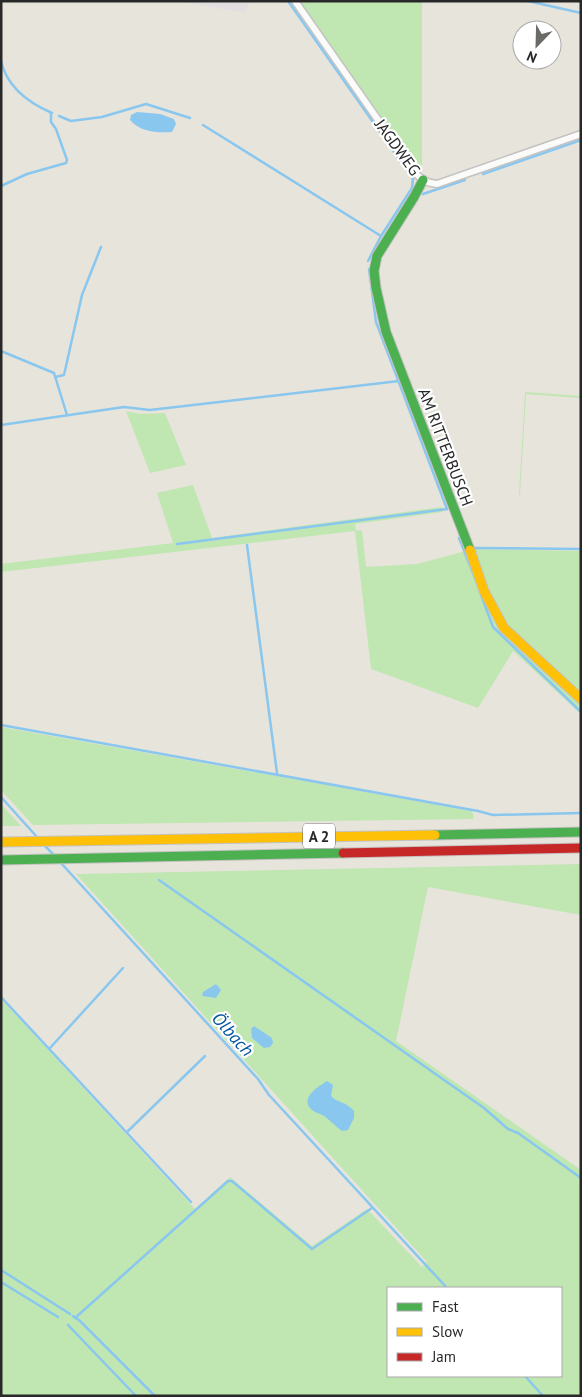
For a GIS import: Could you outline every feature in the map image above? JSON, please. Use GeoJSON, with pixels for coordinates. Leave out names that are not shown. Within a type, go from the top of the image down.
{"type":"FeatureCollection","features":[{"type":"Feature","properties":{"kind":"main road","name":"AM RITTERBUSCH"},"geometry":{"type":"LineString","coordinates":[[423,180],[387,237],[375,264],[379,308],[386,332],[488,599],[504,628],[581,699]]}},
{"type":"Feature","properties":{"kind":"main road","name":"A 2"},"geometry":{"type":"LineString","coordinates":[[1,842],[581,832]]}},
{"type":"Feature","properties":{"kind":"main road","name":"A 2"},"geometry":{"type":"LineString","coordinates":[[1,860],[581,848]]}},
{"type":"Feature","properties":{"kind":"street","name":"JAGDWEG"},"geometry":{"type":"LineString","coordinates":[[295,1],[413,170],[430,184],[437,184],[581,134]]}},
{"type":"Feature","properties":{"kind":"shaded area"},"geometry":{"type":"Polygon","coordinates":[[[179,1],[250,1],[245,13],[179,1]]]}},
{"type":"Feature","properties":{"kind":"green space"},"geometry":{"type":"Polygon","coordinates":[[[299,1],[422,1],[422,165],[416,168],[299,1]]]}},
{"type":"Feature","properties":{"kind":"green space"},"geometry":{"type":"Polygon","coordinates":[[[525,392],[581,396],[581,398],[526,394],[519,495],[525,392]]]}},
{"type":"Feature","properties":{"kind":"green space"},"geometry":{"type":"Polygon","coordinates":[[[126,411],[140,414],[165,413],[186,465],[150,473],[126,411]]]}},
{"type":"Feature","properties":{"kind":"green space"},"geometry":{"type":"Polygon","coordinates":[[[193,485],[212,538],[441,507],[443,512],[355,524],[356,531],[362,530],[366,567],[417,564],[466,551],[499,627],[581,703],[581,714],[513,651],[478,708],[371,669],[355,531],[1,572],[1,564],[173,543],[157,493],[193,485]]]}},
{"type":"Feature","properties":{"kind":"green space"},"geometry":{"type":"Polygon","coordinates":[[[475,549],[581,551],[581,692],[508,626],[487,589],[475,549]]]}},
{"type":"Feature","properties":{"kind":"green space"},"geometry":{"type":"Polygon","coordinates":[[[1,727],[472,811],[474,819],[33,825],[1,790],[1,727]]]}},
{"type":"Feature","properties":{"kind":"green space"},"geometry":{"type":"Polygon","coordinates":[[[1,804],[21,826],[1,826],[1,804]]]}},
{"type":"Feature","properties":{"kind":"green space"},"geometry":{"type":"Polygon","coordinates":[[[581,864],[581,915],[428,887],[396,1041],[581,1170],[581,1396],[1,1396],[1,999],[195,1209],[230,1177],[312,1246],[367,1209],[422,1267],[427,1262],[76,874],[581,864]]]}},
{"type":"Feature","properties":{"kind":"water"},"geometry":{"type":"Polygon","coordinates":[[[137,112],[160,114],[174,119],[176,124],[172,132],[155,132],[144,129],[130,120],[131,115],[137,112]]]}},
{"type":"Feature","properties":{"kind":"water"},"geometry":{"type":"Polygon","coordinates":[[[216,984],[221,990],[216,998],[202,996],[203,992],[216,984]]]}},
{"type":"Feature","properties":{"kind":"water"},"geometry":{"type":"Polygon","coordinates":[[[254,1026],[272,1038],[273,1043],[270,1047],[264,1048],[252,1038],[251,1029],[254,1026]]]}},
{"type":"Feature","properties":{"kind":"water"},"geometry":{"type":"Polygon","coordinates":[[[327,1081],[333,1085],[331,1096],[354,1111],[354,1118],[348,1130],[342,1131],[324,1116],[311,1109],[308,1104],[309,1096],[312,1092],[327,1081]]]}},
{"type":"Feature","properties":{"kind":"waterway"},"geometry":{"type":"LineString","coordinates":[[288,1],[413,179],[412,188],[381,236],[368,261]]}},
{"type":"Feature","properties":{"kind":"waterway"},"geometry":{"type":"LineString","coordinates":[[528,1],[581,13]]}},
{"type":"Feature","properties":{"kind":"waterway"},"geometry":{"type":"LineString","coordinates":[[1,61],[8,79],[20,93],[52,113]]}},
{"type":"Feature","properties":{"kind":"waterway"},"geometry":{"type":"LineString","coordinates":[[59,116],[71,121],[102,117],[146,104],[190,118]]}},
{"type":"Feature","properties":{"kind":"waterway"},"geometry":{"type":"LineString","coordinates":[[1,186],[27,174],[66,163],[67,160],[56,129],[51,122],[51,113]]}},
{"type":"Feature","properties":{"kind":"waterway"},"geometry":{"type":"LineString","coordinates":[[203,125],[381,236]]}},
{"type":"Feature","properties":{"kind":"waterway"},"geometry":{"type":"LineString","coordinates":[[483,174],[581,140]]}},
{"type":"Feature","properties":{"kind":"waterway"},"geometry":{"type":"LineString","coordinates":[[423,194],[465,180]]}},
{"type":"Feature","properties":{"kind":"waterway"},"geometry":{"type":"LineString","coordinates":[[55,377],[64,375],[82,295],[101,247]]}},
{"type":"Feature","properties":{"kind":"waterway"},"geometry":{"type":"LineString","coordinates":[[369,269],[376,322],[447,509]]}},
{"type":"Feature","properties":{"kind":"waterway"},"geometry":{"type":"LineString","coordinates":[[1,351],[54,373],[67,415]]}},
{"type":"Feature","properties":{"kind":"waterway"},"geometry":{"type":"LineString","coordinates":[[1,425],[124,407],[150,410],[399,381]]}},
{"type":"Feature","properties":{"kind":"waterway"},"geometry":{"type":"LineString","coordinates":[[177,544],[447,509]]}},
{"type":"Feature","properties":{"kind":"waterway"},"geometry":{"type":"LineString","coordinates":[[459,538],[477,583]]}},
{"type":"Feature","properties":{"kind":"waterway"},"geometry":{"type":"LineString","coordinates":[[247,545],[277,773]]}},
{"type":"Feature","properties":{"kind":"waterway"},"geometry":{"type":"LineString","coordinates":[[473,548],[581,549]]}},
{"type":"Feature","properties":{"kind":"waterway"},"geometry":{"type":"LineString","coordinates":[[481,595],[493,627],[581,712]]}},
{"type":"Feature","properties":{"kind":"waterway"},"geometry":{"type":"LineString","coordinates":[[1,725],[493,815],[581,813]]}},
{"type":"Feature","properties":{"kind":"waterway","name":"Ölbach"},"geometry":{"type":"LineString","coordinates":[[1,797],[37,837]]}},
{"type":"Feature","properties":{"kind":"waterway","name":"Ölbach"},"geometry":{"type":"LineString","coordinates":[[44,845],[54,855]]}},
{"type":"Feature","properties":{"kind":"waterway","name":"Ölbach"},"geometry":{"type":"LineString","coordinates":[[61,863],[258,1079],[269,1095],[446,1287]]}},
{"type":"Feature","properties":{"kind":"waterway"},"geometry":{"type":"LineString","coordinates":[[159,880],[484,1108],[508,1129],[518,1133],[581,1178]]}},
{"type":"Feature","properties":{"kind":"waterway"},"geometry":{"type":"LineString","coordinates":[[50,1048],[123,968]]}},
{"type":"Feature","properties":{"kind":"waterway"},"geometry":{"type":"LineString","coordinates":[[1,997],[191,1202]]}},
{"type":"Feature","properties":{"kind":"waterway"},"geometry":{"type":"LineString","coordinates":[[127,1132],[205,1056]]}},
{"type":"Feature","properties":{"kind":"waterway"},"geometry":{"type":"LineString","coordinates":[[75,1318],[228,1181],[232,1181],[312,1249],[372,1208]]}},
{"type":"Feature","properties":{"kind":"waterway"},"geometry":{"type":"LineString","coordinates":[[1,1270],[70,1314]]}},
{"type":"Feature","properties":{"kind":"waterway"},"geometry":{"type":"LineString","coordinates":[[1,1282],[58,1317]]}},
{"type":"Feature","properties":{"kind":"waterway"},"geometry":{"type":"LineString","coordinates":[[73,1316],[155,1396]]}},
{"type":"Feature","properties":{"kind":"waterway"},"geometry":{"type":"LineString","coordinates":[[68,1325],[136,1396]]}},
{"type":"Feature","properties":{"kind":"waterway","name":"Ölbach"},"geometry":{"type":"LineString","coordinates":[[526,1377],[543,1396]]}},
{"type":"Feature","properties":{"kind":"traffic: fast"},"geometry":{"type":"LineString","coordinates":[[423,180],[377,256],[374,271],[376,288],[386,332],[470,550]]}},
{"type":"Feature","properties":{"kind":"traffic: fast"},"geometry":{"type":"LineString","coordinates":[[435,835],[581,832]]}},
{"type":"Feature","properties":{"kind":"traffic: fast"},"geometry":{"type":"LineString","coordinates":[[1,860],[343,853]]}},
{"type":"Feature","properties":{"kind":"traffic: slow"},"geometry":{"type":"LineString","coordinates":[[470,550],[484,591],[504,628],[581,699]]}},
{"type":"Feature","properties":{"kind":"traffic: slow"},"geometry":{"type":"LineString","coordinates":[[1,842],[435,835]]}},
{"type":"Feature","properties":{"kind":"traffic: jam"},"geometry":{"type":"LineString","coordinates":[[343,853],[581,848]]}}]}
